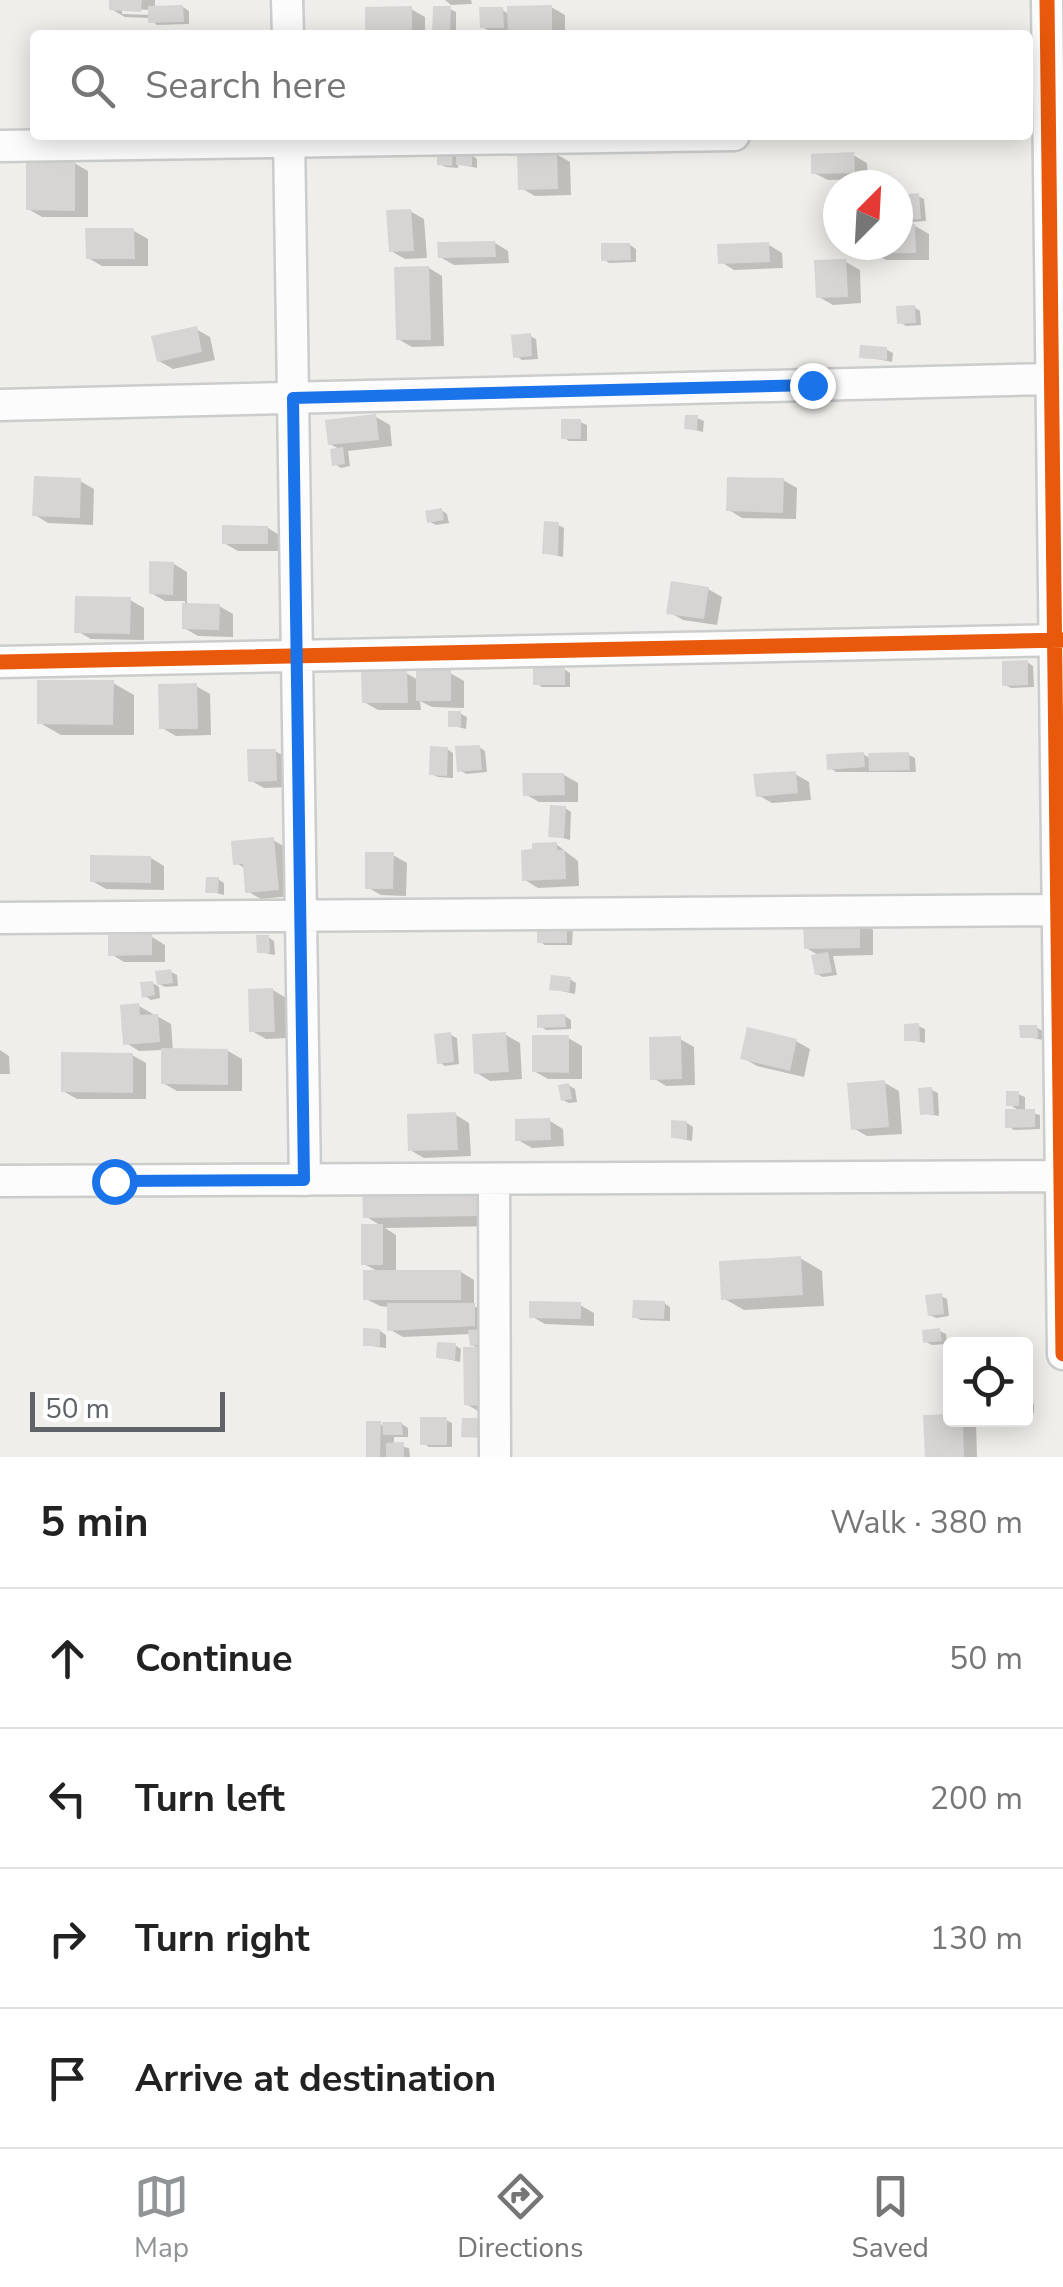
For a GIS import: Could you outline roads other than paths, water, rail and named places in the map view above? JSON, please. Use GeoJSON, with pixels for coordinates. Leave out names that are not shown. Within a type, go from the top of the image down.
{"type":"FeatureCollection","features":[{"type":"Feature","properties":{"kind":"street"},"geometry":{"type":"LineString","coordinates":[[287,0],[288,30]]}},
{"type":"Feature","properties":{"kind":"street"},"geometry":{"type":"LineString","coordinates":[[1047,0],[1046,130],[1059,640],[1063,1354]]}},
{"type":"Feature","properties":{"kind":"street"},"geometry":{"type":"LineString","coordinates":[[0,146],[217,140]]}},
{"type":"Feature","properties":{"kind":"street"},"geometry":{"type":"LineString","coordinates":[[289,140],[304,1180]]}},
{"type":"Feature","properties":{"kind":"street"},"geometry":{"type":"LineString","coordinates":[[0,405],[1051,379]]}},
{"type":"Feature","properties":{"kind":"street"},"geometry":{"type":"LineString","coordinates":[[0,662],[1059,640]]}},
{"type":"Feature","properties":{"kind":"street"},"geometry":{"type":"LineString","coordinates":[[0,918],[1060,910]]}},
{"type":"Feature","properties":{"kind":"street"},"geometry":{"type":"LineString","coordinates":[[0,1181],[1062,1176]]}},
{"type":"Feature","properties":{"kind":"street"},"geometry":{"type":"LineString","coordinates":[[494,1179],[494,1457]]}}]}
